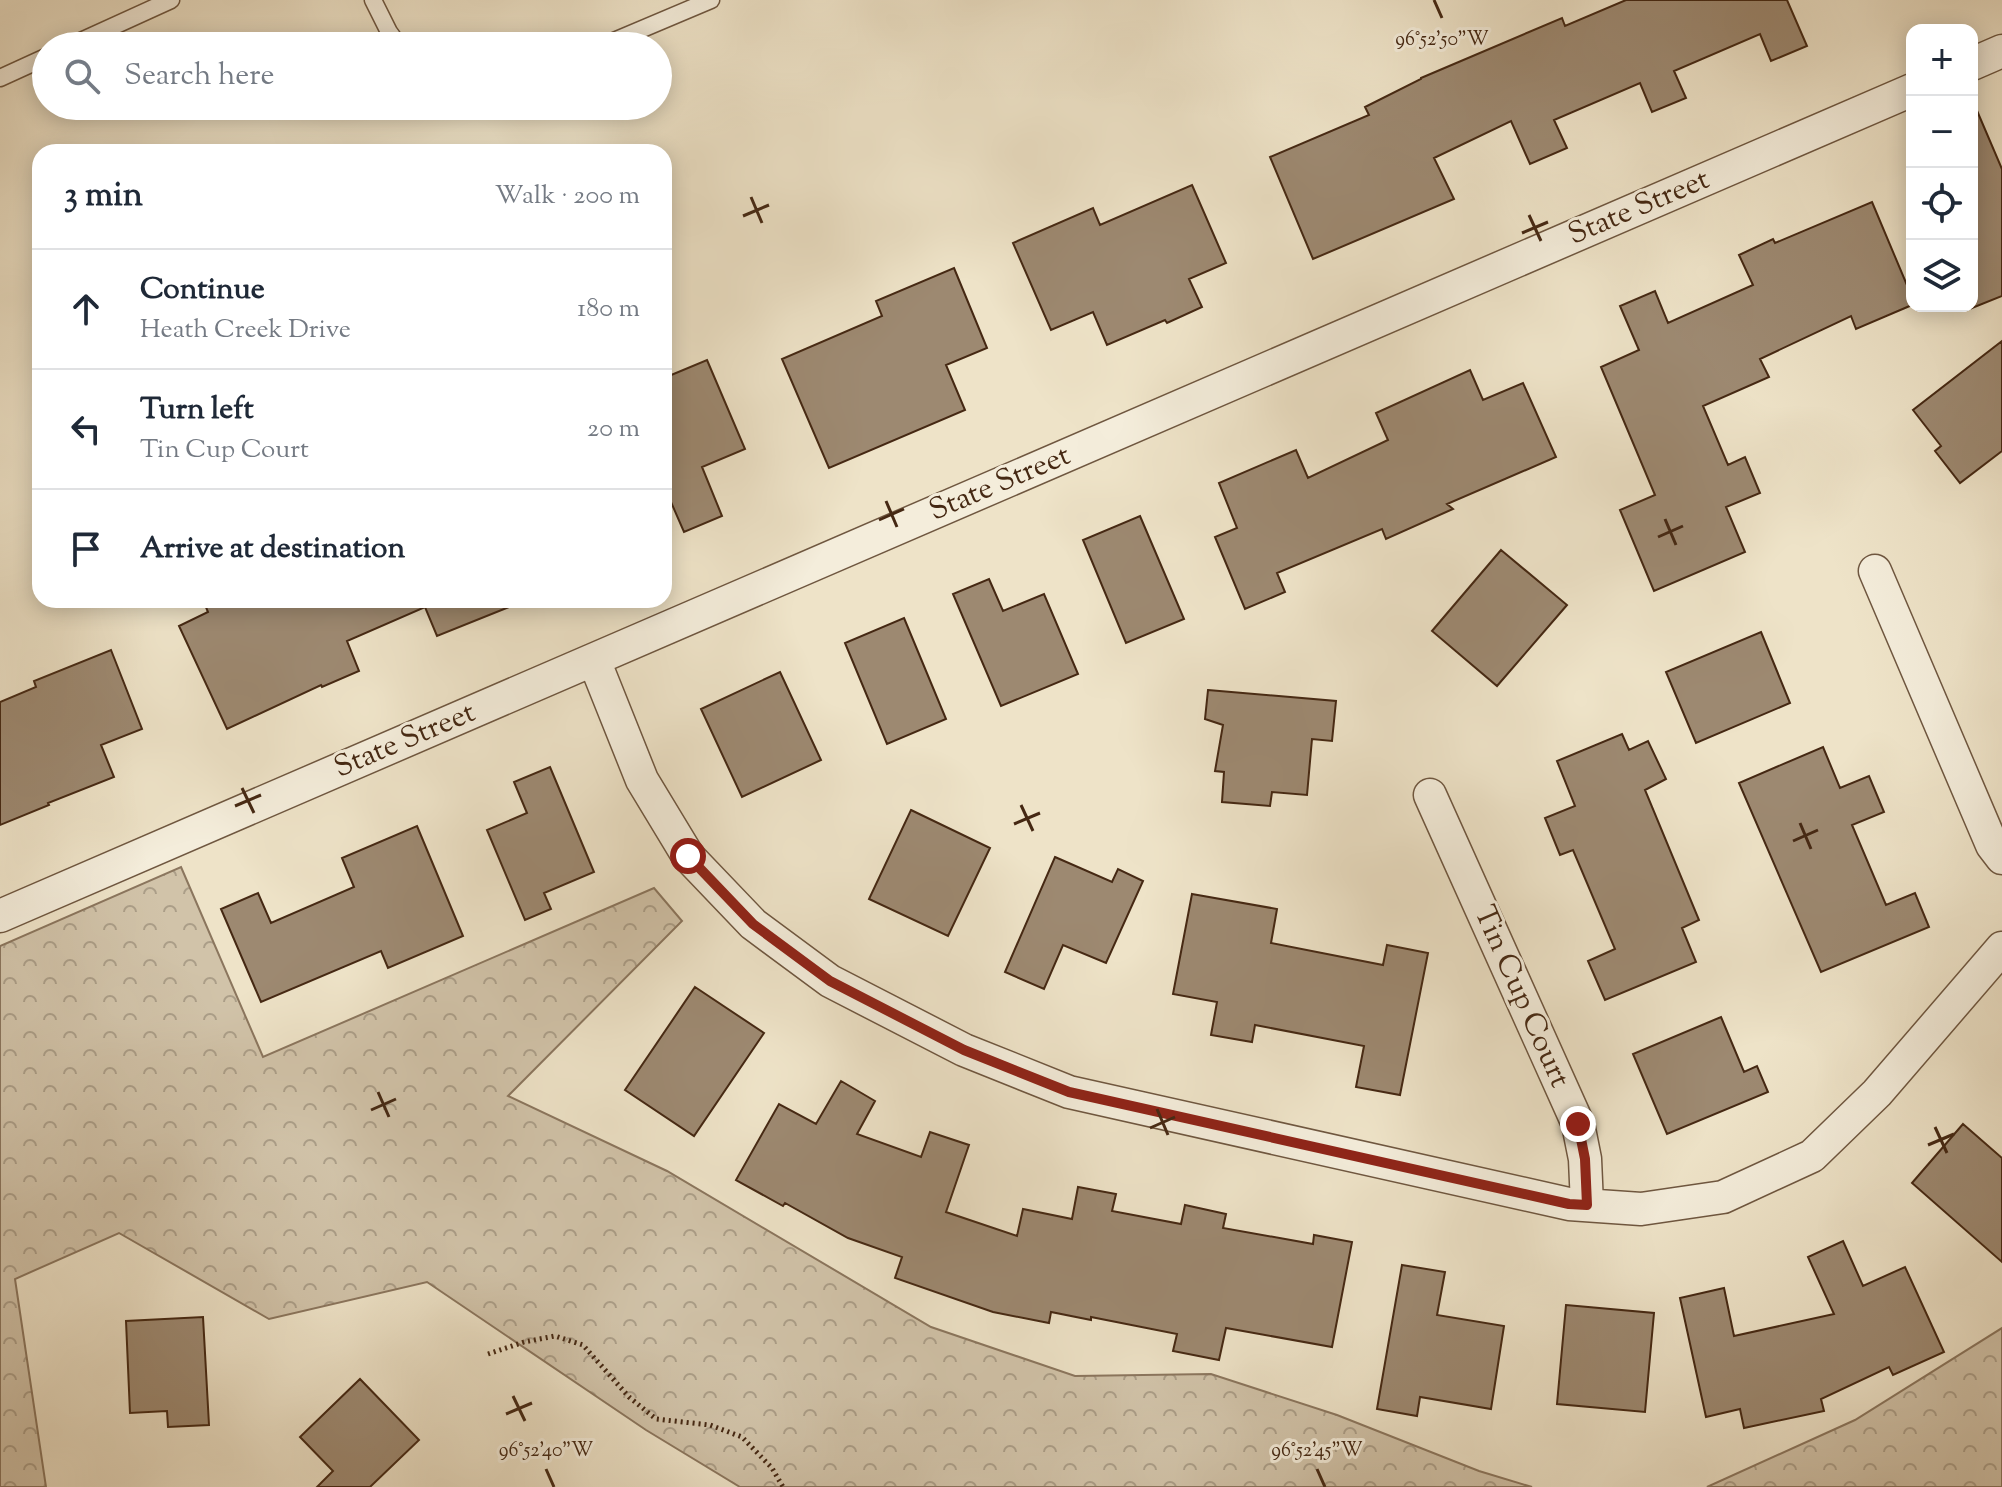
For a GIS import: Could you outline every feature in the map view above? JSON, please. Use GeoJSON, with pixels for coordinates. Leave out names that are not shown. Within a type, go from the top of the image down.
{"type":"FeatureCollection","features":[{"type":"Feature","properties":{"kind":"street"},"geometry":{"type":"LineString","coordinates":[[1978,61],[2002,51]]}},
{"type":"Feature","properties":{"kind":"street","name":"State Street"},"geometry":{"type":"LineString","coordinates":[[0,916],[1906,93]]}},
{"type":"Feature","properties":{"kind":"street"},"geometry":{"type":"LineString","coordinates":[[1875,571],[1992,845],[2002,858]]}},
{"type":"Feature","properties":{"kind":"street"},"geometry":{"type":"LineString","coordinates":[[594,660],[642,780],[688,856],[753,924],[830,981],[964,1050],[1069,1092],[1569,1204],[1641,1209],[1723,1197],[1812,1156],[1877,1093],[2002,948]]}},
{"type":"Feature","properties":{"kind":"street","name":"Tin Cup Court"},"geometry":{"type":"LineString","coordinates":[[1430,795],[1578,1124],[1585,1159],[1587,1205]]}},
{"type":"Feature","properties":{"kind":"lane"},"geometry":{"type":"LineString","coordinates":[[101,32],[171,0]]}},
{"type":"Feature","properties":{"kind":"lane"},"geometry":{"type":"LineString","coordinates":[[373,0],[389,32]]}},
{"type":"Feature","properties":{"kind":"lane"},"geometry":{"type":"LineString","coordinates":[[635,32],[711,0]]}},
{"type":"Feature","properties":{"kind":"lane"},"geometry":{"type":"LineString","coordinates":[[0,78],[32,63]]}},
{"type":"Feature","properties":{"kind":"path"},"geometry":{"type":"LineString","coordinates":[[488,1354],[555,1336],[583,1345],[629,1397],[656,1419],[710,1425],[742,1437],[772,1468],[783,1487]]}},
{"type":"Feature","properties":{"kind":"green space"},"geometry":{"type":"Polygon","coordinates":[[[181,867],[263,1057],[654,888],[682,921],[508,1096],[667,1171],[931,1327],[1075,1376],[1211,1374],[1337,1415],[1479,1471],[1532,1487],[740,1487],[646,1430],[427,1282],[269,1319],[119,1233],[15,1279],[46,1487],[0,1487],[0,946],[181,867]]]}},
{"type":"Feature","properties":{"kind":"green space"},"geometry":{"type":"Polygon","coordinates":[[[2002,1328],[2002,1487],[1707,1487],[1855,1420],[2002,1328]]]}},
{"type":"Feature","properties":{"kind":"building"},"geometry":{"type":"Polygon","coordinates":[[[1626,0],[1787,0],[1807,46],[1771,61],[1760,34],[1674,71],[1686,98],[1652,112],[1640,83],[1554,120],[1567,148],[1530,164],[1511,121],[1434,158],[1454,199],[1313,259],[1270,157],[1369,115],[1365,107],[1421,78],[1562,18],[1565,26],[1626,0]]]}},
{"type":"Feature","properties":{"kind":"building"},"geometry":{"type":"Polygon","coordinates":[[[1978,113],[2002,169],[2002,296],[1978,306],[1978,113]]]}},
{"type":"Feature","properties":{"kind":"building"},"geometry":{"type":"Polygon","coordinates":[[[1192,185],[1226,263],[1189,279],[1202,307],[1107,345],[1093,312],[1051,330],[1013,243],[1093,208],[1100,225],[1192,185]]]}},
{"type":"Feature","properties":{"kind":"building"},"geometry":{"type":"Polygon","coordinates":[[[1872,202],[1906,283],[1906,308],[1856,329],[1851,316],[1760,359],[1769,377],[1703,406],[1728,465],[1745,457],[1760,493],[1726,507],[1745,552],[1654,591],[1620,510],[1655,495],[1601,367],[1639,350],[1620,306],[1655,291],[1668,323],[1753,285],[1739,255],[1773,239],[1775,243],[1872,202]]]}},
{"type":"Feature","properties":{"kind":"building"},"geometry":{"type":"Polygon","coordinates":[[[954,268],[987,348],[946,365],[965,410],[829,468],[782,359],[882,316],[876,301],[954,268]]]}},
{"type":"Feature","properties":{"kind":"building"},"geometry":{"type":"Polygon","coordinates":[[[2002,341],[2002,451],[1960,483],[1935,451],[1941,446],[1913,410],[2002,341]]]}},
{"type":"Feature","properties":{"kind":"building"},"geometry":{"type":"Polygon","coordinates":[[[707,360],[745,449],[702,467],[722,516],[684,532],[672,504],[672,375],[707,360]]]}},
{"type":"Feature","properties":{"kind":"building"},"geometry":{"type":"Polygon","coordinates":[[[1470,370],[1483,400],[1523,383],[1556,457],[1447,504],[1453,509],[1386,539],[1382,529],[1277,573],[1285,592],[1245,609],[1215,537],[1237,528],[1219,483],[1296,450],[1308,478],[1388,440],[1376,413],[1470,370]]]}},
{"type":"Feature","properties":{"kind":"building"},"geometry":{"type":"Polygon","coordinates":[[[1140,516],[1184,619],[1126,643],[1083,540],[1140,516]]]}},
{"type":"Feature","properties":{"kind":"building"},"geometry":{"type":"Polygon","coordinates":[[[1501,550],[1567,605],[1497,686],[1432,631],[1501,550]]]}},
{"type":"Feature","properties":{"kind":"building"},"geometry":{"type":"Polygon","coordinates":[[[989,579],[1003,611],[1044,594],[1078,674],[1001,706],[953,594],[989,579]]]}},
{"type":"Feature","properties":{"kind":"building"},"geometry":{"type":"Polygon","coordinates":[[[206,608],[423,608],[347,641],[359,671],[321,685],[227,729],[179,626],[208,612],[206,608]]]}},
{"type":"Feature","properties":{"kind":"building"},"geometry":{"type":"Polygon","coordinates":[[[425,608],[507,608],[437,636],[425,608]]]}},
{"type":"Feature","properties":{"kind":"building"},"geometry":{"type":"Polygon","coordinates":[[[904,618],[946,719],[887,744],[845,643],[904,618]]]}},
{"type":"Feature","properties":{"kind":"building"},"geometry":{"type":"Polygon","coordinates":[[[1761,632],[1790,703],[1696,743],[1666,672],[1761,632]]]}},
{"type":"Feature","properties":{"kind":"building"},"geometry":{"type":"Polygon","coordinates":[[[111,650],[142,729],[101,745],[114,777],[0,825],[0,702],[36,687],[34,681],[111,650]]]}},
{"type":"Feature","properties":{"kind":"building"},"geometry":{"type":"Polygon","coordinates":[[[780,672],[821,760],[742,797],[701,709],[780,672]]]}},
{"type":"Feature","properties":{"kind":"building"},"geometry":{"type":"Polygon","coordinates":[[[1208,690],[1336,701],[1332,741],[1312,739],[1307,795],[1272,792],[1270,806],[1222,802],[1224,772],[1215,771],[1223,725],[1205,719],[1208,690]]]}},
{"type":"Feature","properties":{"kind":"building"},"geometry":{"type":"Polygon","coordinates":[[[1622,734],[1629,750],[1648,741],[1666,779],[1645,790],[1699,920],[1682,928],[1696,962],[1605,1000],[1588,961],[1615,949],[1573,850],[1560,855],[1545,818],[1575,806],[1557,761],[1622,734]]]}},
{"type":"Feature","properties":{"kind":"building"},"geometry":{"type":"Polygon","coordinates":[[[1823,747],[1840,788],[1869,776],[1884,812],[1852,825],[1886,905],[1915,893],[1929,927],[1821,972],[1739,783],[1823,747]]]}},
{"type":"Feature","properties":{"kind":"building"},"geometry":{"type":"Polygon","coordinates":[[[550,767],[594,872],[544,893],[551,909],[525,920],[487,830],[527,813],[514,782],[550,767]]]}},
{"type":"Feature","properties":{"kind":"building"},"geometry":{"type":"Polygon","coordinates":[[[911,810],[990,848],[948,936],[869,899],[911,810]]]}},
{"type":"Feature","properties":{"kind":"building"},"geometry":{"type":"Polygon","coordinates":[[[417,826],[463,936],[388,968],[381,951],[261,1002],[221,909],[258,893],[271,923],[354,887],[342,858],[417,826]]]}},
{"type":"Feature","properties":{"kind":"building"},"geometry":{"type":"Polygon","coordinates":[[[1055,857],[1112,882],[1118,869],[1143,881],[1106,963],[1063,945],[1044,989],[1005,972],[1055,857]]]}},
{"type":"Feature","properties":{"kind":"building"},"geometry":{"type":"Polygon","coordinates":[[[1192,894],[1277,909],[1271,943],[1383,965],[1387,945],[1428,953],[1400,1095],[1356,1087],[1364,1046],[1255,1025],[1252,1042],[1211,1035],[1217,1002],[1173,994],[1192,894]]]}},
{"type":"Feature","properties":{"kind":"building"},"geometry":{"type":"Polygon","coordinates":[[[695,987],[764,1033],[694,1136],[625,1090],[695,987]]]}},
{"type":"Feature","properties":{"kind":"building"},"geometry":{"type":"Polygon","coordinates":[[[1721,1017],[1744,1072],[1757,1066],[1768,1092],[1667,1134],[1633,1054],[1721,1017]]]}},
{"type":"Feature","properties":{"kind":"building"},"geometry":{"type":"Polygon","coordinates":[[[841,1081],[875,1101],[857,1134],[921,1157],[930,1132],[969,1145],[946,1212],[1017,1236],[1023,1209],[1072,1219],[1078,1187],[1116,1194],[1112,1211],[1181,1224],[1185,1205],[1226,1214],[1223,1228],[1313,1244],[1314,1235],[1352,1242],[1332,1347],[1226,1328],[1219,1360],[1173,1351],[1177,1334],[1051,1312],[1049,1323],[993,1312],[895,1278],[902,1257],[848,1238],[736,1180],[779,1104],[816,1124],[841,1081]]]}},
{"type":"Feature","properties":{"kind":"building"},"geometry":{"type":"Polygon","coordinates":[[[1963,1124],[2002,1158],[2002,1262],[1912,1183],[1963,1124]]]}},
{"type":"Feature","properties":{"kind":"building"},"geometry":{"type":"Polygon","coordinates":[[[1843,1241],[1863,1286],[1905,1267],[1944,1352],[1893,1375],[1889,1367],[1821,1399],[1824,1411],[1744,1428],[1740,1409],[1706,1417],[1680,1298],[1724,1288],[1734,1336],[1834,1314],[1808,1257],[1843,1241]]]}},
{"type":"Feature","properties":{"kind":"building"},"geometry":{"type":"Polygon","coordinates":[[[1402,1265],[1445,1272],[1437,1315],[1504,1326],[1491,1409],[1420,1397],[1417,1416],[1377,1409],[1402,1265]]]}},
{"type":"Feature","properties":{"kind":"building"},"geometry":{"type":"Polygon","coordinates":[[[1566,1305],[1654,1313],[1645,1412],[1557,1404],[1566,1305]]]}},
{"type":"Feature","properties":{"kind":"building"},"geometry":{"type":"Polygon","coordinates":[[[203,1317],[209,1425],[168,1427],[167,1411],[130,1413],[126,1321],[203,1317]]]}},
{"type":"Feature","properties":{"kind":"building"},"geometry":{"type":"Polygon","coordinates":[[[360,1379],[419,1440],[370,1487],[317,1487],[333,1471],[300,1437],[360,1379]]]}},
{"type":"Feature","properties":{"kind":"route"},"geometry":{"type":"LineString","coordinates":[[688,856],[753,924],[830,981],[964,1050],[1069,1092],[1569,1204],[1587,1205],[1585,1159],[1578,1124]]}}]}
